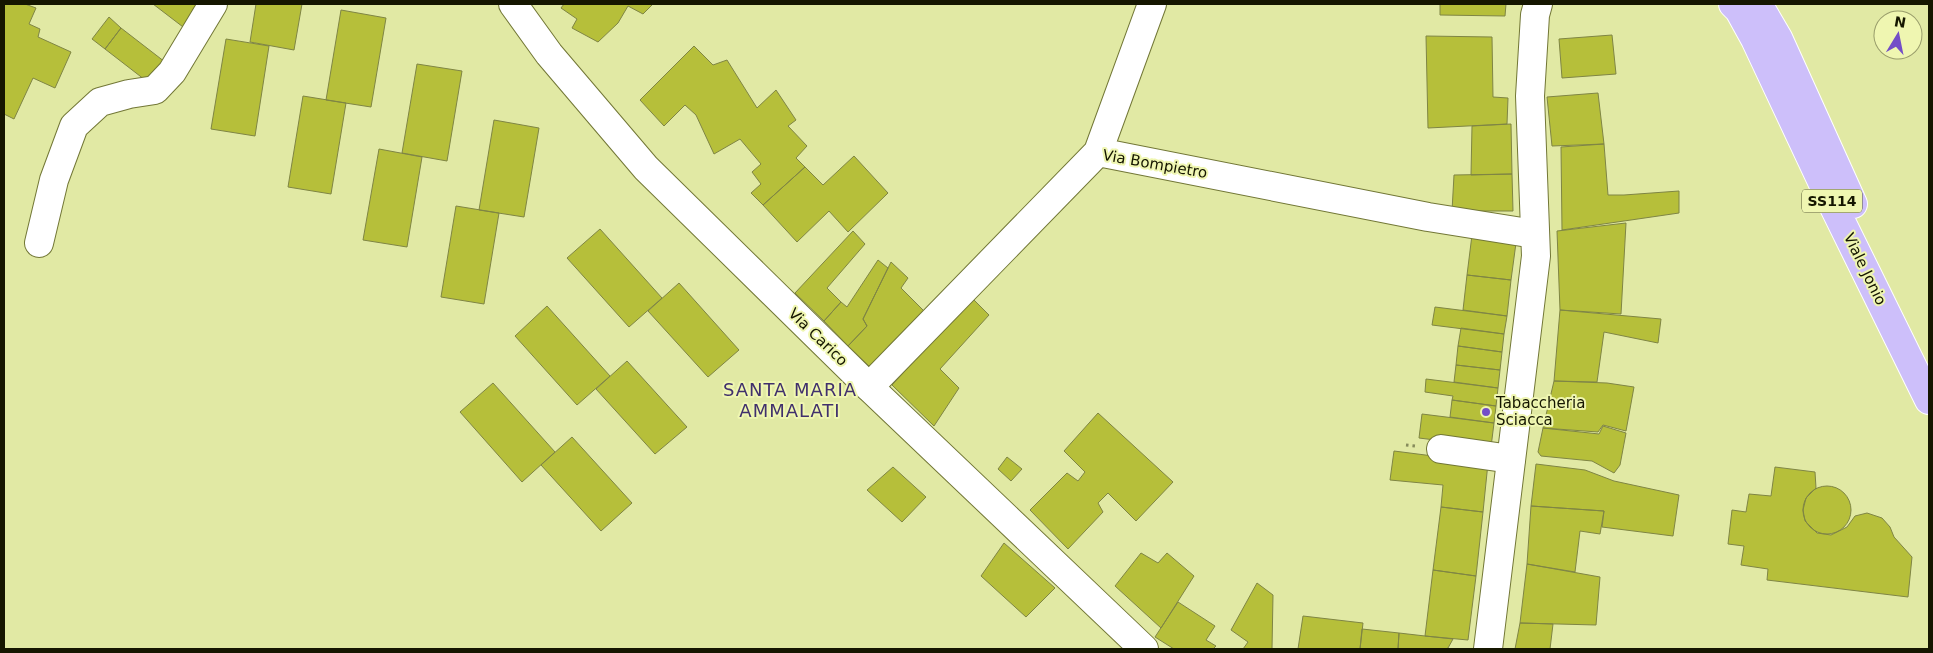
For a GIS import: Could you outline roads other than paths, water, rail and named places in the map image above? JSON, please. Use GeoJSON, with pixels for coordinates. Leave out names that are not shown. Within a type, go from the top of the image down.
{"type":"FeatureCollection","features":[{"type":"Feature","properties":{"kind":"main road","name":"Viale Jonio"},"geometry":{"type":"LineString","coordinates":[[1733,4],[1739,10],[1755,39],[1929,400]]}},
{"type":"Feature","properties":{"kind":"main road","name":"Viale Jonio"},"geometry":{"type":"LineString","coordinates":[[1758,4],[1778,38],[1929,372]]}},
{"type":"Feature","properties":{"kind":"street"},"geometry":{"type":"LineString","coordinates":[[39,243],[54,180],[74,126],[100,102],[129,94],[155,90],[172,72],[213,4]]}},
{"type":"Feature","properties":{"kind":"street","name":"Via Carico"},"geometry":{"type":"LineString","coordinates":[[513,4],[549,54],[646,168],[869,387],[1144,649]]}},
{"type":"Feature","properties":{"kind":"street"},"geometry":{"type":"LineString","coordinates":[[1098,152],[1152,4]]}},
{"type":"Feature","properties":{"kind":"street"},"geometry":{"type":"LineString","coordinates":[[1520,4],[1519,30],[1530,96]]}},
{"type":"Feature","properties":{"kind":"street"},"geometry":{"type":"LineString","coordinates":[[1488,649],[1536,256],[1530,96],[1535,15],[1538,4]]}},
{"type":"Feature","properties":{"kind":"street","name":"Via Bompietro"},"geometry":{"type":"LineString","coordinates":[[869,387],[1098,152],[1428,217],[1535,234]]}},
{"type":"Feature","properties":{"kind":"street"},"geometry":{"type":"LineString","coordinates":[[1441,449],[1511,459]]}},
{"type":"Feature","properties":{"kind":"place","name":"Tabaccheria Sciacca"},"geometry":{"type":"Point","coordinates":[1486,412]}},
{"type":"Feature","properties":{"kind":"district","name":"SANTA MARIA AMMALATI"},"geometry":{"type":"Point","coordinates":[790,399]}}]}
